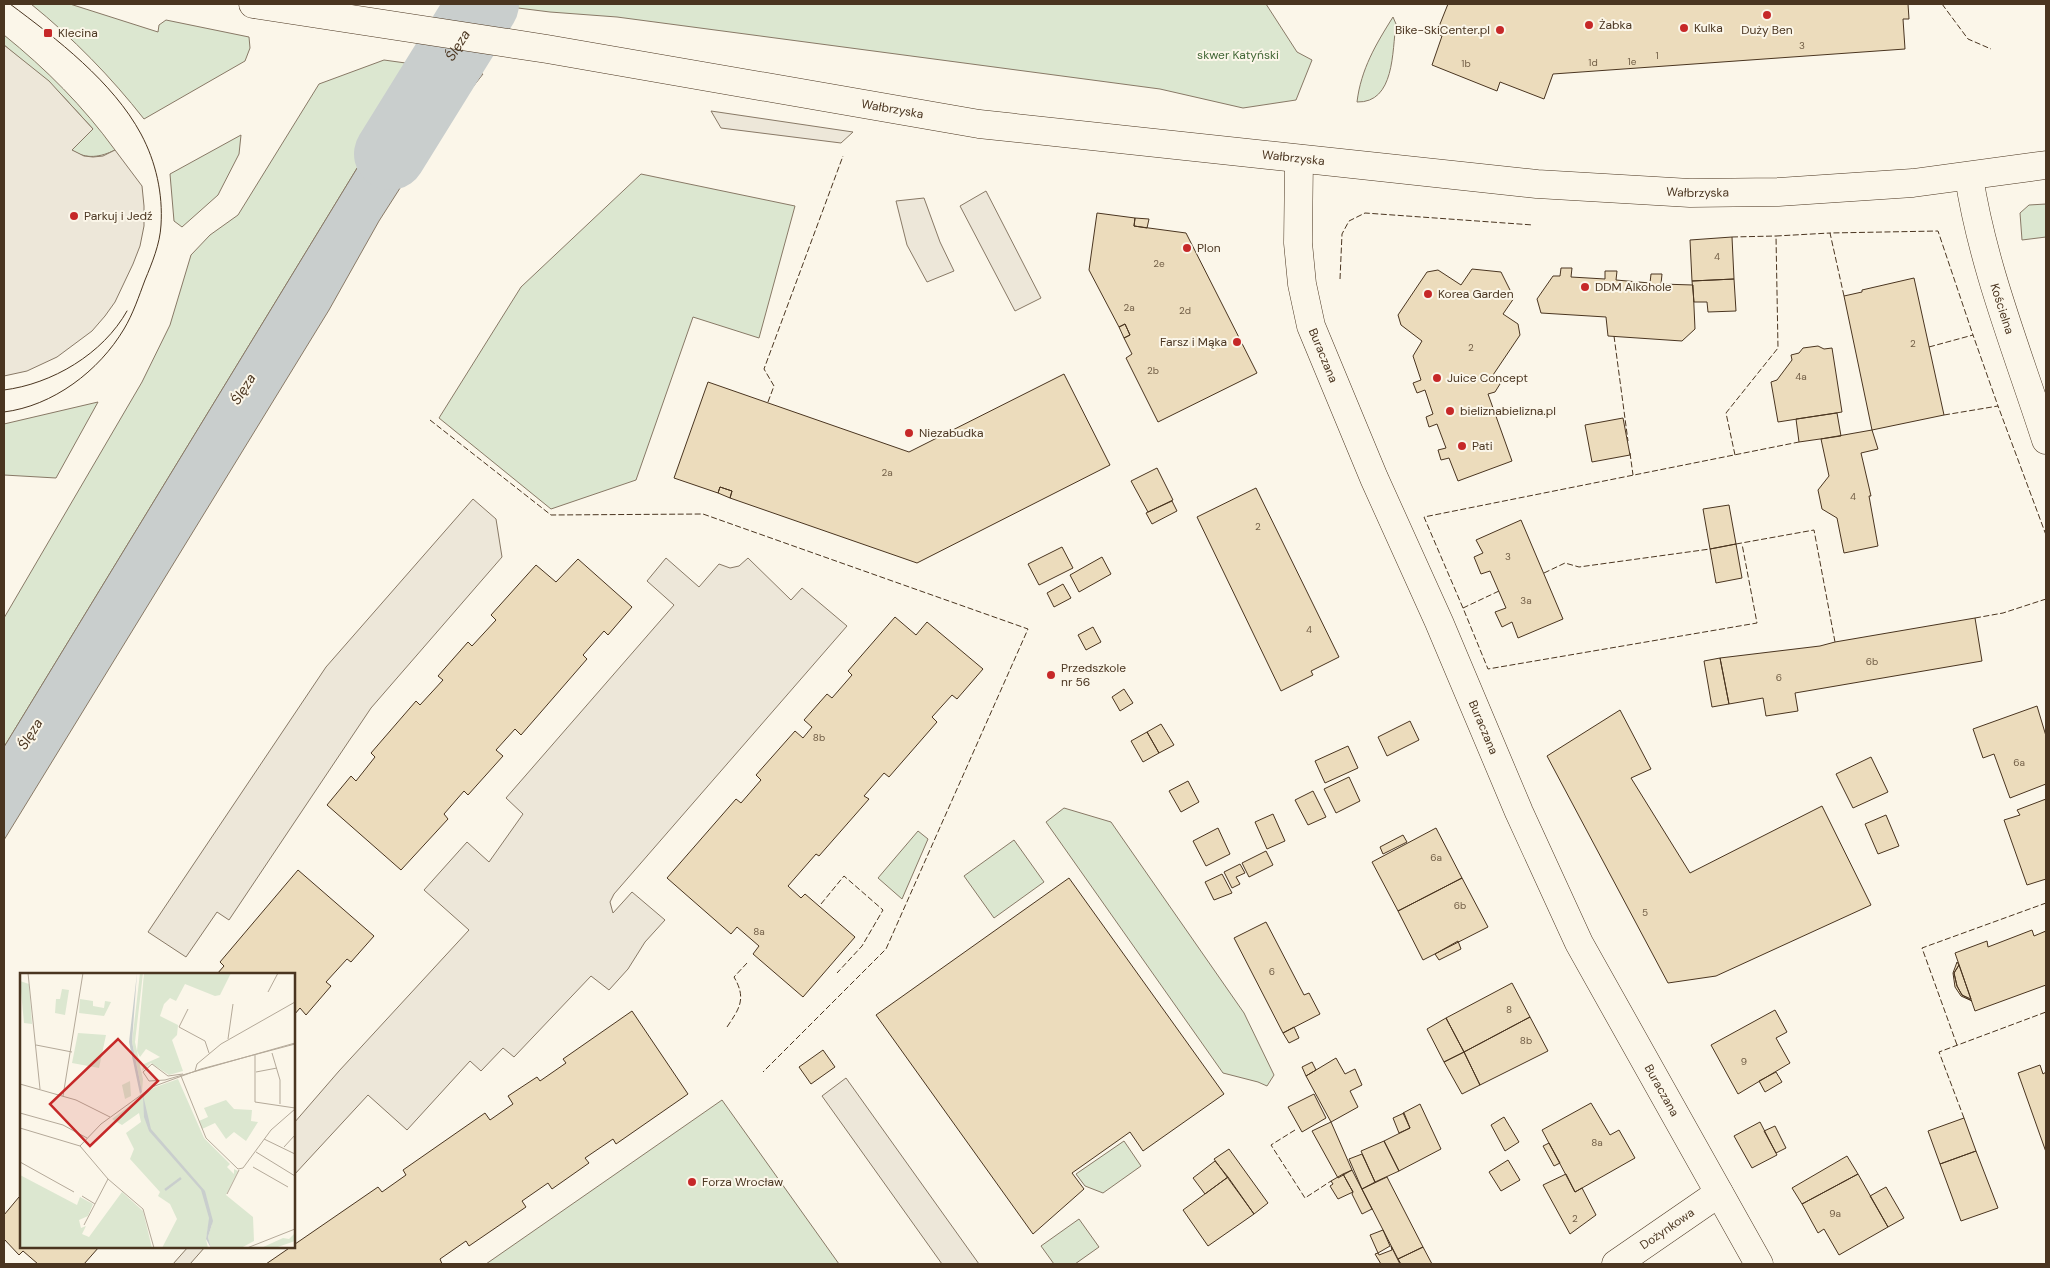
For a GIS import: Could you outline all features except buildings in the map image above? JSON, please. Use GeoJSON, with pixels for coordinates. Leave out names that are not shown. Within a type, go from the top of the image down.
{"type":"FeatureCollection","features":[{"type":"Feature","properties":{"kind":"street","name":"Wałbrzyska"},"geometry":{"type":"LineString","coordinates":[[253,4],[547,49],[979,124],[1537,184],[1690,193],[1778,192],[1913,183],[2046,165]]}},
{"type":"Feature","properties":{"kind":"street","name":"Buraczana"},"geometry":{"type":"LineString","coordinates":[[1299,159],[1298,243],[1302,284],[1311,326],[1374,478],[1439,622],[1519,812],[1579,942],[1759,1264]]}},
{"type":"Feature","properties":{"kind":"street","name":"Kościelna"},"geometry":{"type":"LineString","coordinates":[[1969,176],[1974,212],[1985,255],[2046,440]]}},
{"type":"Feature","properties":{"kind":"street","name":"Dożynkowa"},"geometry":{"type":"LineString","coordinates":[[1616,1264],[1720,1193]]}},
{"type":"Feature","properties":{"kind":"green space"},"geometry":{"type":"Polygon","coordinates":[[[31,4],[70,4],[158,32],[159,25],[166,20],[249,37],[250,48],[245,61],[144,119],[91,58],[31,4]]]}},
{"type":"Feature","properties":{"kind":"green space","name":"skwer Katyński"},"geometry":{"type":"Polygon","coordinates":[[[486,4],[1266,4],[1297,52],[1312,60],[1296,100],[1243,108],[1160,89],[617,17],[550,12],[486,4]]]}},
{"type":"Feature","properties":{"kind":"green space"},"geometry":{"type":"Polygon","coordinates":[[[1393,17],[1396,24],[1394,48],[1385,85],[1379,94],[1369,100],[1357,102],[1366,68],[1375,47],[1393,17]]]}},
{"type":"Feature","properties":{"kind":"green space"},"geometry":{"type":"Polygon","coordinates":[[[4,35],[35,61],[63,89],[90,118],[115,150],[104,154],[88,156],[72,150],[93,129],[60,93],[4,45],[4,35]]]}},
{"type":"Feature","properties":{"kind":"green space"},"geometry":{"type":"Polygon","coordinates":[[[384,60],[420,65],[4,747],[4,618],[142,382],[170,325],[191,255],[210,235],[238,215],[319,84],[384,60]]]}},
{"type":"Feature","properties":{"kind":"green space"},"geometry":{"type":"Polygon","coordinates":[[[241,135],[239,154],[218,195],[182,227],[174,221],[170,174],[241,135]]]}},
{"type":"Feature","properties":{"kind":"green space"},"geometry":{"type":"Polygon","coordinates":[[[641,174],[795,206],[759,338],[693,317],[636,480],[551,509],[439,418],[521,287],[641,174]]]}},
{"type":"Feature","properties":{"kind":"green space"},"geometry":{"type":"Polygon","coordinates":[[[2046,204],[2046,237],[2022,240],[2020,213],[2029,205],[2046,204]]]}},
{"type":"Feature","properties":{"kind":"green space"},"geometry":{"type":"Polygon","coordinates":[[[98,402],[56,478],[4,475],[4,424],[98,402]]]}},
{"type":"Feature","properties":{"kind":"green space"},"geometry":{"type":"Polygon","coordinates":[[[1064,808],[1111,822],[1244,1013],[1274,1075],[1267,1086],[1223,1073],[1046,822],[1064,808]]]}},
{"type":"Feature","properties":{"kind":"green space"},"geometry":{"type":"Polygon","coordinates":[[[918,831],[928,839],[902,899],[878,878],[918,831]]]}},
{"type":"Feature","properties":{"kind":"green space"},"geometry":{"type":"Polygon","coordinates":[[[1014,840],[1044,882],[994,918],[964,876],[1014,840]]]}},
{"type":"Feature","properties":{"kind":"green space","name":"Forza Wrocław"},"geometry":{"type":"Polygon","coordinates":[[[722,1100],[839,1264],[486,1264],[722,1100]]]}},
{"type":"Feature","properties":{"kind":"green space"},"geometry":{"type":"Polygon","coordinates":[[[1124,1141],[1141,1166],[1103,1193],[1085,1186],[1076,1174],[1124,1141]]]}},
{"type":"Feature","properties":{"kind":"green space"},"geometry":{"type":"Polygon","coordinates":[[[1079,1219],[1099,1247],[1075,1264],[1054,1264],[1041,1246],[1079,1219]]]}},
{"type":"Feature","properties":{"kind":"shaded area","name":"Parkuj i Jedź"},"geometry":{"type":"Polygon","coordinates":[[[4,45],[49,81],[93,129],[72,150],[84,156],[93,157],[103,156],[115,150],[142,186],[144,226],[140,246],[115,302],[92,331],[57,357],[27,371],[4,376],[4,45]]]}},
{"type":"Feature","properties":{"kind":"shaded area"},"geometry":{"type":"Polygon","coordinates":[[[711,111],[853,132],[841,143],[721,128],[711,111]]]}},
{"type":"Feature","properties":{"kind":"shaded area"},"geometry":{"type":"Polygon","coordinates":[[[986,191],[1041,298],[1015,311],[960,206],[986,191]]]}},
{"type":"Feature","properties":{"kind":"shaded area"},"geometry":{"type":"Polygon","coordinates":[[[924,198],[940,242],[954,271],[927,282],[907,245],[896,201],[924,198]]]}},
{"type":"Feature","properties":{"kind":"shaded area"},"geometry":{"type":"Polygon","coordinates":[[[473,499],[496,519],[502,557],[371,708],[229,920],[217,912],[186,957],[148,932],[326,667],[473,499]]]}},
{"type":"Feature","properties":{"kind":"shaded area"},"geometry":{"type":"Polygon","coordinates":[[[666,558],[699,587],[719,564],[730,568],[739,566],[748,558],[791,600],[802,588],[847,626],[614,894],[610,902],[613,913],[632,892],[665,920],[645,942],[628,969],[609,990],[591,976],[514,1057],[503,1048],[481,1071],[470,1061],[407,1130],[368,1095],[295,1174],[295,1122],[339,1071],[469,930],[424,890],[467,842],[489,862],[523,814],[506,798],[674,605],[647,581],[666,558]]]}},
{"type":"Feature","properties":{"kind":"shaded area"},"geometry":{"type":"Polygon","coordinates":[[[846,1078],[979,1264],[942,1264],[822,1096],[846,1078]]]}},
{"type":"Feature","properties":{"kind":"shaded area"},"geometry":{"type":"Polygon","coordinates":[[[187,1248],[204,1248],[190,1264],[173,1264],[187,1248]]]}},
{"type":"Feature","properties":{"kind":"water"},"geometry":{"type":"Polygon","coordinates":[[[420,65],[483,74],[472,88],[457,99],[379,221],[329,310],[4,840],[4,747],[420,65]]]}},
{"type":"Feature","properties":{"kind":"waterway","name":"Ślęza"},"geometry":{"type":"LineString","coordinates":[[390,154],[483,4]]}},
{"type":"Feature","properties":{"kind":"tram line"},"geometry":{"type":"LineString","coordinates":[[4,412],[40,402],[57,394],[73,384],[102,359],[124,329],[136,305],[153,260],[161,225],[160,190],[151,156],[141,134],[129,115],[100,79],[83,63],[10,4]]}},
{"type":"Feature","properties":{"kind":"tram line"},"geometry":{"type":"LineString","coordinates":[[4,390],[40,381],[58,374],[75,364],[104,341],[127,311]]}},
{"type":"Feature","properties":{"kind":"fence"},"geometry":{"type":"LineString","coordinates":[[1942,4],[1968,39],[1991,49]]}},
{"type":"Feature","properties":{"kind":"fence"},"geometry":{"type":"LineString","coordinates":[[768,402],[774,386],[764,369],[843,156]]}},
{"type":"Feature","properties":{"kind":"fence"},"geometry":{"type":"LineString","coordinates":[[1340,279],[1342,234],[1349,221],[1365,213],[1533,225]]}},
{"type":"Feature","properties":{"kind":"fence"},"geometry":{"type":"LineString","coordinates":[[1844,296],[1830,233],[1938,231],[1973,335]]}},
{"type":"Feature","properties":{"kind":"fence"},"geometry":{"type":"LineString","coordinates":[[1735,455],[1726,413],[1778,348],[1776,236],[1830,233]]}},
{"type":"Feature","properties":{"kind":"fence"},"geometry":{"type":"LineString","coordinates":[[1732,237],[1776,236]]}},
{"type":"Feature","properties":{"kind":"fence"},"geometry":{"type":"LineString","coordinates":[[1929,347],[1973,335],[1998,406]]}},
{"type":"Feature","properties":{"kind":"fence"},"geometry":{"type":"LineString","coordinates":[[1614,336],[1628,441]]}},
{"type":"Feature","properties":{"kind":"fence"},"geometry":{"type":"LineString","coordinates":[[1944,415],[1998,406],[2046,535]]}},
{"type":"Feature","properties":{"kind":"fence"},"geometry":{"type":"LineString","coordinates":[[430,420],[551,515],[703,514],[1028,629],[886,949],[763,1072]]}},
{"type":"Feature","properties":{"kind":"fence"},"geometry":{"type":"LineString","coordinates":[[1463,608],[1424,517],[1799,442]]}},
{"type":"Feature","properties":{"kind":"fence"},"geometry":{"type":"LineString","coordinates":[[1630,453],[1633,475]]}},
{"type":"Feature","properties":{"kind":"fence"},"geometry":{"type":"LineString","coordinates":[[1736,544],[1814,530],[1835,642]]}},
{"type":"Feature","properties":{"kind":"fence"},"geometry":{"type":"LineString","coordinates":[[1499,591],[1463,608],[1488,669],[1757,623],[1742,544]]}},
{"type":"Feature","properties":{"kind":"fence"},"geometry":{"type":"LineString","coordinates":[[1544,573],[1565,563],[1579,567],[1710,549]]}},
{"type":"Feature","properties":{"kind":"fence"},"geometry":{"type":"LineString","coordinates":[[1975,618],[2003,613],[2046,599]]}},
{"type":"Feature","properties":{"kind":"fence"},"geometry":{"type":"LineString","coordinates":[[821,904],[844,876],[883,910],[862,946],[837,973]]}},
{"type":"Feature","properties":{"kind":"fence"},"geometry":{"type":"LineString","coordinates":[[1957,1045],[1922,948],[2046,903]]}},
{"type":"Feature","properties":{"kind":"fence"},"geometry":{"type":"LineString","coordinates":[[727,1027],[738,1009],[741,998],[734,977],[747,963]]}},
{"type":"Feature","properties":{"kind":"fence"},"geometry":{"type":"LineString","coordinates":[[1964,1118],[1939,1052],[2046,1012]]}},
{"type":"Feature","properties":{"kind":"fence"},"geometry":{"type":"LineString","coordinates":[[1295,1130],[1271,1145],[1305,1198],[1331,1181]]}},
{"type":"Feature","properties":{"kind":"place","name":"Duży Ben"},"geometry":{"type":"Point","coordinates":[1767,15]}},
{"type":"Feature","properties":{"kind":"place","name":"Żabka"},"geometry":{"type":"Point","coordinates":[1589,25]}},
{"type":"Feature","properties":{"kind":"place","name":"Kulka"},"geometry":{"type":"Point","coordinates":[1684,28]}},
{"type":"Feature","properties":{"kind":"place","name":"Bike-SkiCenter.pl"},"geometry":{"type":"Point","coordinates":[1500,30]}},
{"type":"Feature","properties":{"kind":"place","name":"Klecina"},"geometry":{"type":"Point","coordinates":[48,33]}},
{"type":"Feature","properties":{"kind":"place","name":"Parkuj i Jedź"},"geometry":{"type":"Point","coordinates":[74,216]}},
{"type":"Feature","properties":{"kind":"place","name":"Plon"},"geometry":{"type":"Point","coordinates":[1187,248]}},
{"type":"Feature","properties":{"kind":"place","name":"DDM Alkohole"},"geometry":{"type":"Point","coordinates":[1585,287]}},
{"type":"Feature","properties":{"kind":"place","name":"Korea Garden"},"geometry":{"type":"Point","coordinates":[1428,294]}},
{"type":"Feature","properties":{"kind":"place","name":"Farsz i Mąka"},"geometry":{"type":"Point","coordinates":[1237,342]}},
{"type":"Feature","properties":{"kind":"place","name":"Juice Concept"},"geometry":{"type":"Point","coordinates":[1437,378]}},
{"type":"Feature","properties":{"kind":"place","name":"bieliznabielizna.pl"},"geometry":{"type":"Point","coordinates":[1450,411]}},
{"type":"Feature","properties":{"kind":"place","name":"Niezabudka"},"geometry":{"type":"Point","coordinates":[909,433]}},
{"type":"Feature","properties":{"kind":"place","name":"Pati"},"geometry":{"type":"Point","coordinates":[1462,446]}},
{"type":"Feature","properties":{"kind":"place","name":"Przedszkole nr 56"},"geometry":{"type":"Point","coordinates":[1051,675]}},
{"type":"Feature","properties":{"kind":"place","name":"Forza Wrocław"},"geometry":{"type":"Point","coordinates":[692,1182]}}]}
